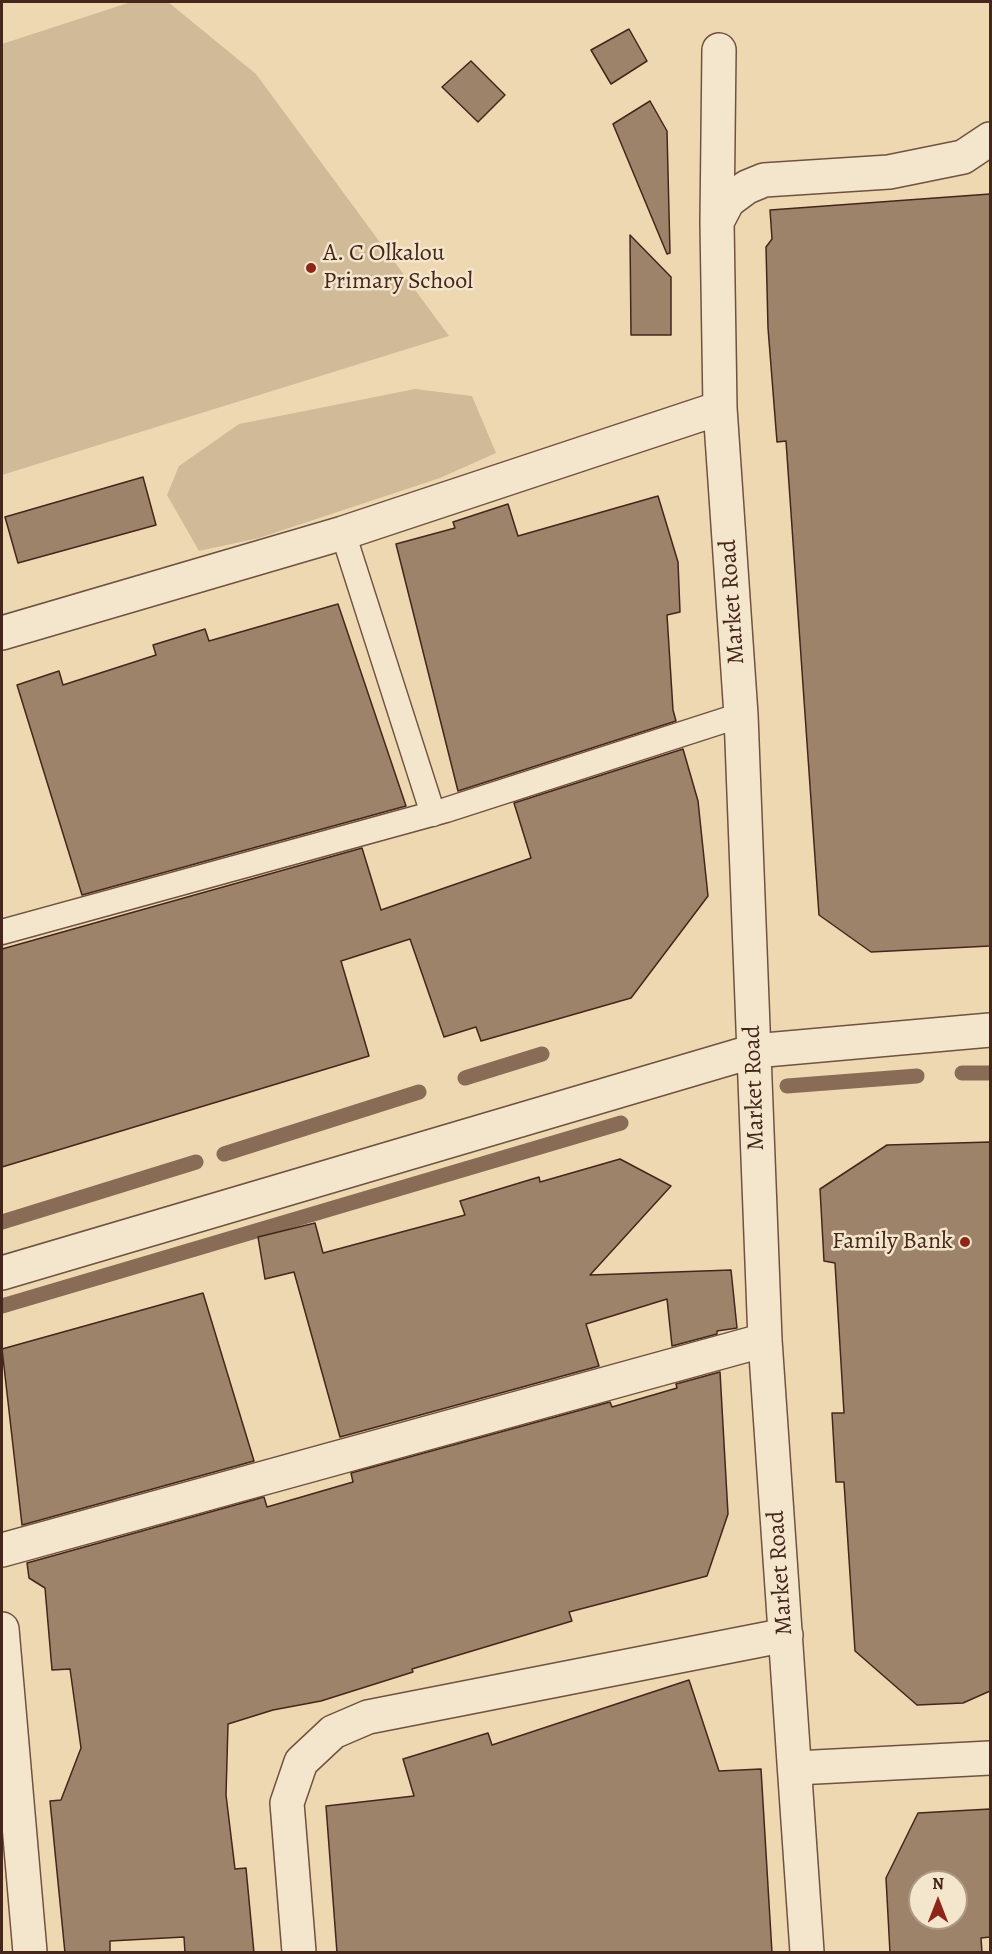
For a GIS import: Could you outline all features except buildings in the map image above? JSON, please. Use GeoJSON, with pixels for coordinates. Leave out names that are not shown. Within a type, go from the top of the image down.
{"type":"FeatureCollection","features":[{"type":"Feature","properties":{"kind":"street","name":"Market Road"},"geometry":{"type":"LineString","coordinates":[[719,50],[717,222],[720,408],[741,715],[765,1340],[807,1953]]}},
{"type":"Feature","properties":{"kind":"street"},"geometry":{"type":"LineString","coordinates":[[717,222],[728,201],[747,187],[764,180],[889,172],[963,157],[990,140]]}},
{"type":"Feature","properties":{"kind":"street"},"geometry":{"type":"LineString","coordinates":[[2,633],[343,533],[720,408]]}},
{"type":"Feature","properties":{"kind":"street"},"geometry":{"type":"LineString","coordinates":[[2,1273],[754,1051],[990,1030]]}},
{"type":"Feature","properties":{"kind":"street"},"geometry":{"type":"LineString","coordinates":[[2,1550],[765,1340]]}},
{"type":"Feature","properties":{"kind":"street"},"geometry":{"type":"LineString","coordinates":[[2,1629],[30,1953]]}},
{"type":"Feature","properties":{"kind":"street"},"geometry":{"type":"LineString","coordinates":[[299,1953],[287,1803],[300,1762],[333,1732],[368,1717],[786,1635]]}},
{"type":"Feature","properties":{"kind":"street"},"geometry":{"type":"LineString","coordinates":[[796,1768],[990,1758]]}},
{"type":"Feature","properties":{"kind":"lane"},"geometry":{"type":"LineString","coordinates":[[343,533],[433,814]]}},
{"type":"Feature","properties":{"kind":"lane"},"geometry":{"type":"LineString","coordinates":[[2,932],[433,814],[741,715]]}},
{"type":"Feature","properties":{"kind":"shaded area"},"geometry":{"type":"Polygon","coordinates":[[[131,2],[168,2],[256,74],[449,336],[2,475],[2,44],[131,2]]]}},
{"type":"Feature","properties":{"kind":"shaded area"},"geometry":{"type":"Polygon","coordinates":[[[415,389],[472,396],[496,453],[440,478],[259,538],[199,551],[167,495],[179,466],[239,424],[415,389]]]}},
{"type":"Feature","properties":{"kind":"waterway"},"geometry":{"type":"LineString","coordinates":[[465,1078],[542,1054]]}},
{"type":"Feature","properties":{"kind":"waterway"},"geometry":{"type":"LineString","coordinates":[[962,1073],[990,1073]]}},
{"type":"Feature","properties":{"kind":"waterway"},"geometry":{"type":"LineString","coordinates":[[787,1086],[917,1076]]}},
{"type":"Feature","properties":{"kind":"waterway"},"geometry":{"type":"LineString","coordinates":[[224,1154],[419,1092]]}},
{"type":"Feature","properties":{"kind":"waterway"},"geometry":{"type":"LineString","coordinates":[[2,1306],[621,1123]]}},
{"type":"Feature","properties":{"kind":"waterway"},"geometry":{"type":"LineString","coordinates":[[2,1222],[196,1162]]}},
{"type":"Feature","properties":{"kind":"place","name":"A. C Olkalou Primary School"},"geometry":{"type":"Point","coordinates":[311,268]}},
{"type":"Feature","properties":{"kind":"place","name":"Family Bank"},"geometry":{"type":"Point","coordinates":[965,1242]}}]}
